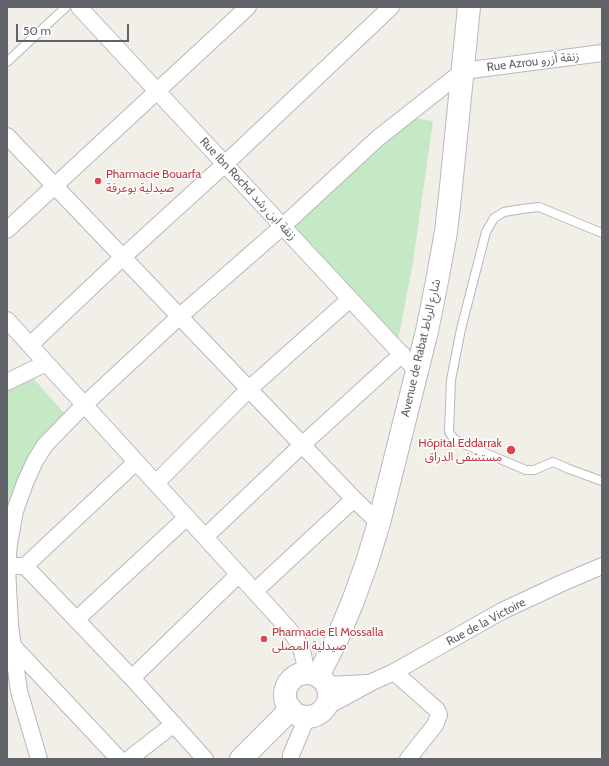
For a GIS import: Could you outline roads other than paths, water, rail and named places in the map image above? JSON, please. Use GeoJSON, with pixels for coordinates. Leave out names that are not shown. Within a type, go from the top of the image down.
{"type":"FeatureCollection","features":[{"type":"Feature","properties":{"kind":"street","name":"Rue Ibn Rochd زنقة ابن رشد"},"geometry":{"type":"LineString","coordinates":[[79,7],[417,371]]}},
{"type":"Feature","properties":{"kind":"street"},"geometry":{"type":"LineString","coordinates":[[7,230],[248,7]]}},
{"type":"Feature","properties":{"kind":"street"},"geometry":{"type":"LineString","coordinates":[[30,345],[391,7]]}},
{"type":"Feature","properties":{"kind":"street","name":"Avenue de Rabat شارع الرباط"},"geometry":{"type":"LineString","coordinates":[[317,678],[337,639],[367,562],[379,523],[417,371],[446,232],[469,7]]}},
{"type":"Feature","properties":{"kind":"street","name":"Rue Azrou زنقة أزرو"},"geometry":{"type":"LineString","coordinates":[[463,71],[602,53]]}},
{"type":"Feature","properties":{"kind":"street"},"geometry":{"type":"LineString","coordinates":[[39,759],[19,691],[10,625],[7,566],[15,511],[25,482],[35,461],[45,445],[84,404],[180,316],[283,226],[378,138],[463,71]]}},
{"type":"Feature","properties":{"kind":"street"},"geometry":{"type":"LineString","coordinates":[[7,136],[302,445],[379,523]]}},
{"type":"Feature","properties":{"kind":"street"},"geometry":{"type":"LineString","coordinates":[[156,483],[249,389],[350,299]]}},
{"type":"Feature","properties":{"kind":"street"},"geometry":{"type":"LineString","coordinates":[[7,320],[295,636],[301,647],[305,660],[317,678],[329,692],[329,700],[326,707],[314,716],[299,713],[287,703],[285,696],[286,689],[289,683],[300,674],[317,678],[372,682]]}},
{"type":"Feature","properties":{"kind":"street"},"geometry":{"type":"LineString","coordinates":[[205,537],[302,445],[402,354]]}},
{"type":"Feature","properties":{"kind":"street"},"geometry":{"type":"LineString","coordinates":[[7,382],[46,363]]}},
{"type":"Feature","properties":{"kind":"street"},"geometry":{"type":"LineString","coordinates":[[7,566],[25,566],[136,462]]}},
{"type":"Feature","properties":{"kind":"street"},"geometry":{"type":"LineString","coordinates":[[255,591],[354,499]]}},
{"type":"Feature","properties":{"kind":"street"},"geometry":{"type":"LineString","coordinates":[[76,620],[187,517]]}},
{"type":"Feature","properties":{"kind":"street"},"geometry":{"type":"LineString","coordinates":[[25,566],[132,678],[205,759]]}},
{"type":"Feature","properties":{"kind":"street","name":"Rue de la Victoire"},"geometry":{"type":"LineString","coordinates":[[326,707],[394,672],[502,612],[562,583],[602,566]]}},
{"type":"Feature","properties":{"kind":"street"},"geometry":{"type":"LineString","coordinates":[[132,678],[239,574]]}},
{"type":"Feature","properties":{"kind":"street"},"geometry":{"type":"LineString","coordinates":[[12,645],[119,759]]}},
{"type":"Feature","properties":{"kind":"street"},"geometry":{"type":"LineString","coordinates":[[394,672],[436,710],[439,716],[435,726],[408,759]]}},
{"type":"Feature","properties":{"kind":"street"},"geometry":{"type":"LineString","coordinates":[[241,759],[299,713]]}},
{"type":"Feature","properties":{"kind":"street"},"geometry":{"type":"LineString","coordinates":[[291,759],[299,713]]}},
{"type":"Feature","properties":{"kind":"street"},"geometry":{"type":"LineString","coordinates":[[130,759],[174,724]]}},
{"type":"Feature","properties":{"kind":"lane"},"geometry":{"type":"LineString","coordinates":[[7,62],[66,7]]}},
{"type":"Feature","properties":{"kind":"lane"},"geometry":{"type":"LineString","coordinates":[[602,233],[539,207],[504,212],[494,218],[486,232],[461,330],[452,380],[449,432],[459,442],[526,470],[534,470],[553,462],[602,481]]}},
{"type":"Feature","properties":{"kind":"place","name":"Pharmacie Bouarfa صيدلية بوعرفة"},"geometry":{"type":"Point","coordinates":[98,181]}},
{"type":"Feature","properties":{"kind":"place","name":"Hôpital Eddarrak مستشفى الدراق"},"geometry":{"type":"Point","coordinates":[511,450]}},
{"type":"Feature","properties":{"kind":"place","name":"Pharmacie El Mossalla صيدلية المصلى"},"geometry":{"type":"Point","coordinates":[264,639]}}]}
